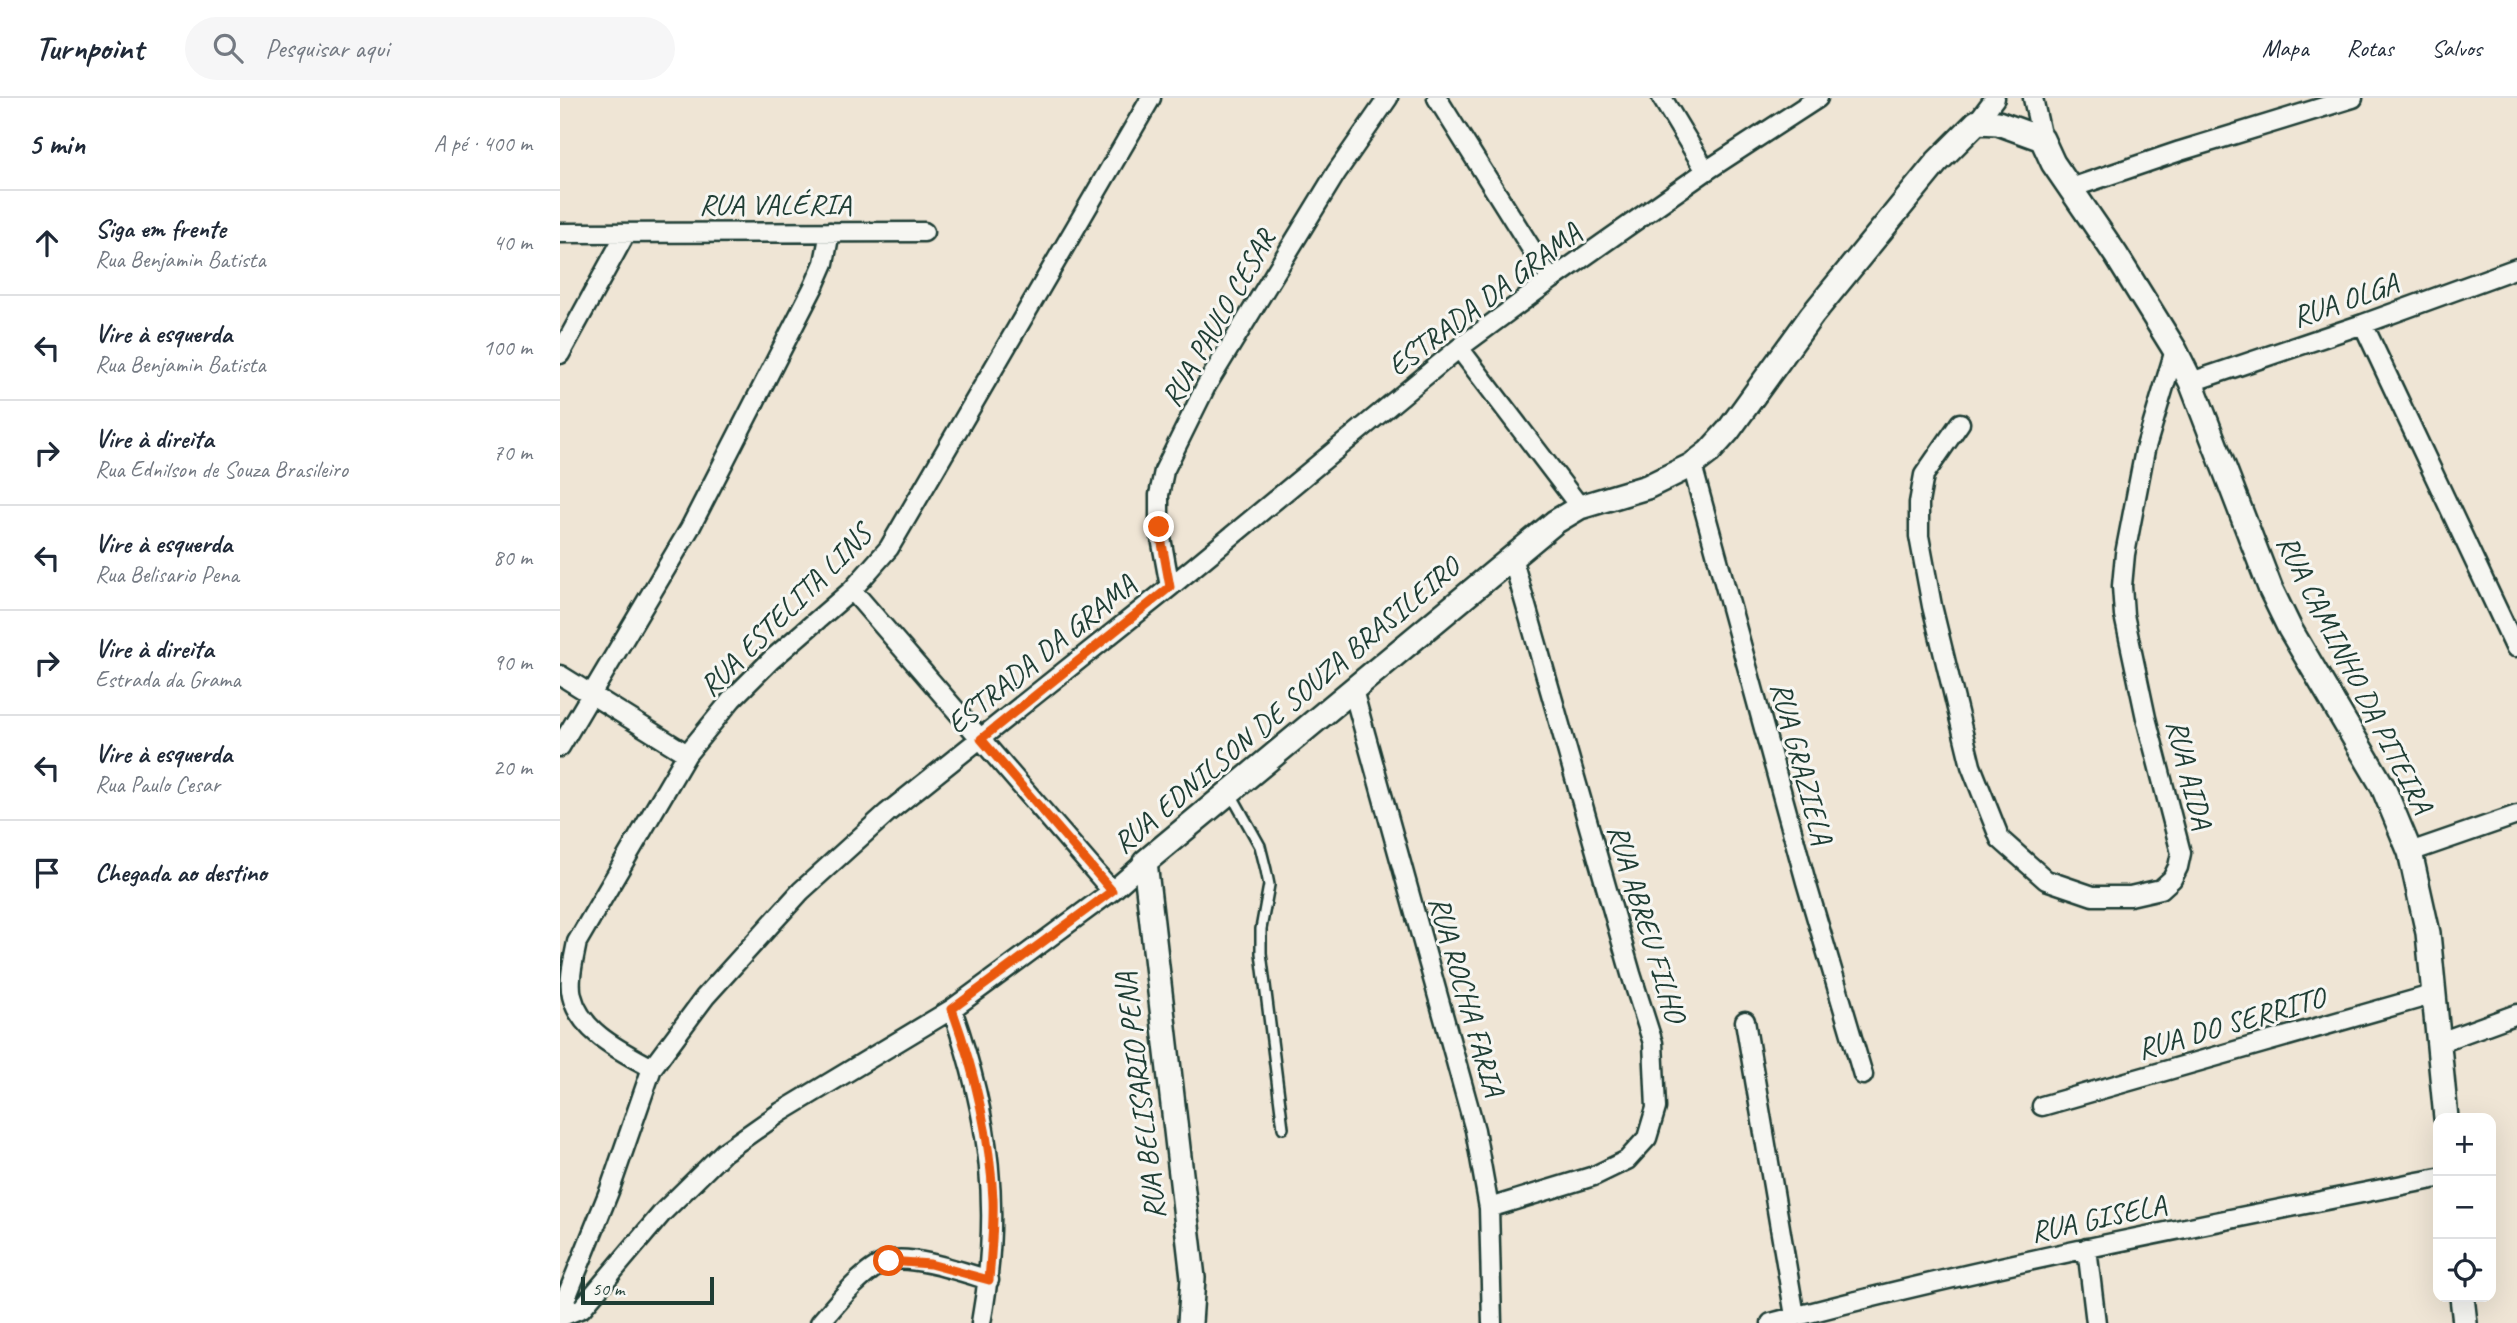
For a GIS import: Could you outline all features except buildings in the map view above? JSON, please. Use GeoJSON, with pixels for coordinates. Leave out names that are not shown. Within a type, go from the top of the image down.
{"type":"FeatureCollection","features":[{"type":"Feature","properties":{"kind":"street","name":"RUA ESTELITA LINS"},"geometry":{"type":"LineString","coordinates":[[652,1068],[614,1046],[583,1020],[571,996],[568,946],[578,942],[687,754],[732,699],[771,660],[852,590],[889,548],[1151,98]]}},
{"type":"Feature","properties":{"kind":"street","name":"RUA PAULO CESAR"},"geometry":{"type":"LineString","coordinates":[[1170,587],[1159,527],[1159,495],[1164,471],[1206,386],[1336,173],[1388,98]]}},
{"type":"Feature","properties":{"kind":"street"},"geometry":{"type":"LineString","coordinates":[[1437,98],[1551,280]]}},
{"type":"Feature","properties":{"kind":"street"},"geometry":{"type":"LineString","coordinates":[[1662,98],[1706,171]]}},
{"type":"Feature","properties":{"kind":"street","name":"ESTRADA DA GRAMA"},"geometry":{"type":"LineString","coordinates":[[560,1315],[610,1189],[652,1068],[705,997],[801,891],[887,813],[1170,587],[1460,348],[1706,171],[1818,98]]}},
{"type":"Feature","properties":{"kind":"street"},"geometry":{"type":"LineString","coordinates":[[1977,121],[1995,98]]}},
{"type":"Feature","properties":{"kind":"street","name":"RUA CAMINHO DA PITEIRA"},"geometry":{"type":"LineString","coordinates":[[2033,98],[2042,139],[2053,163],[2175,350],[2191,382],[2271,590],[2290,629],[2383,787],[2410,852],[2428,933],[2446,1113]]}},
{"type":"Feature","properties":{"kind":"street"},"geometry":{"type":"LineString","coordinates":[[2071,188],[2180,151],[2353,98]]}},
{"type":"Feature","properties":{"kind":"street"},"geometry":{"type":"LineString","coordinates":[[1977,121],[1998,123],[2042,139]]}},
{"type":"Feature","properties":{"kind":"street","name":"RUA EDNILSON DE SOUZA BRASILEIRO"},"geometry":{"type":"LineString","coordinates":[[560,1315],[582,1308],[663,1212],[724,1152],[781,1112],[952,1009],[1112,891],[1229,790],[1555,522],[1580,507],[1647,487],[1692,465],[1709,452],[1728,431],[1812,314],[1937,162],[1977,121]]}},
{"type":"Feature","properties":{"kind":"street"},"geometry":{"type":"LineString","coordinates":[[560,747],[702,504],[814,286],[828,251],[831,232]]}},
{"type":"Feature","properties":{"kind":"street","name":"RUA VALÉRIA"},"geometry":{"type":"LineString","coordinates":[[560,233],[924,232]]}},
{"type":"Feature","properties":{"kind":"street"},"geometry":{"type":"LineString","coordinates":[[560,354],[626,233]]}},
{"type":"Feature","properties":{"kind":"street","name":"RUA OLGA"},"geometry":{"type":"LineString","coordinates":[[2191,382],[2364,324],[2517,268]]}},
{"type":"Feature","properties":{"kind":"street"},"geometry":{"type":"LineString","coordinates":[[2364,324],[2515,647]]}},
{"type":"Feature","properties":{"kind":"street"},"geometry":{"type":"LineString","coordinates":[[1460,348],[1580,507]]}},
{"type":"Feature","properties":{"kind":"street","name":"RUA AIDA"},"geometry":{"type":"LineString","coordinates":[[1960,423],[1924,475],[1919,503],[1919,536],[1932,606],[1972,766],[2000,839],[2046,880],[2093,896],[2130,896],[2161,889],[2172,879],[2178,867],[2180,853],[2124,615],[2122,586],[2125,554],[2145,450],[2175,350]]}},
{"type":"Feature","properties":{"kind":"street","name":"RUA GRAZIELA"},"geometry":{"type":"LineString","coordinates":[[1692,465],[1806,882],[1863,1075]]}},
{"type":"Feature","properties":{"kind":"street","name":"RUA ABREU FILHO"},"geometry":{"type":"LineString","coordinates":[[1489,1208],[1594,1176],[1627,1160],[1647,1138],[1656,1108],[1653,1043],[1512,557]]}},
{"type":"Feature","properties":{"kind":"street"},"geometry":{"type":"LineString","coordinates":[[852,590],[1112,891]]}},
{"type":"Feature","properties":{"kind":"street"},"geometry":{"type":"LineString","coordinates":[[560,675],[687,754]]}},
{"type":"Feature","properties":{"kind":"street","name":"RUA ROCHA FARIA"},"geometry":{"type":"LineString","coordinates":[[1353,690],[1475,1130],[1489,1208],[1493,1323]]}},
{"type":"Feature","properties":{"kind":"street"},"geometry":{"type":"LineString","coordinates":[[2410,852],[2517,815]]}},
{"type":"Feature","properties":{"kind":"street","name":"RUA BELISARIO PENA"},"geometry":{"type":"LineString","coordinates":[[1145,862],[1193,1278],[1190,1323]]}},
{"type":"Feature","properties":{"kind":"street","name":"RUA DO SERRITO"},"geometry":{"type":"LineString","coordinates":[[2042,1106],[2435,994]]}},
{"type":"Feature","properties":{"kind":"street"},"geometry":{"type":"LineString","coordinates":[[952,1009],[974,1075],[988,1144],[993,1200],[989,1280],[981,1323]]}},
{"type":"Feature","properties":{"kind":"street"},"geometry":{"type":"LineString","coordinates":[[2440,1042],[2517,1014]]}},
{"type":"Feature","properties":{"kind":"street"},"geometry":{"type":"LineString","coordinates":[[1745,1021],[1796,1316]]}},
{"type":"Feature","properties":{"kind":"street","name":"RUA GISELA"},"geometry":{"type":"LineString","coordinates":[[1771,1323],[1863,1298],[2087,1248],[2433,1179]]}},
{"type":"Feature","properties":{"kind":"street"},"geometry":{"type":"LineString","coordinates":[[2087,1248],[2096,1323]]}},
{"type":"Feature","properties":{"kind":"street"},"geometry":{"type":"LineString","coordinates":[[820,1323],[840,1298],[872,1270],[889,1261],[930,1264],[989,1280]]}},
{"type":"Feature","properties":{"kind":"street"},"geometry":{"type":"LineString","coordinates":[[2463,1302],[2465,1323]]}},
{"type":"Feature","properties":{"kind":"lane"},"geometry":{"type":"LineString","coordinates":[[1229,790],[1259,846],[1269,885],[1261,929],[1261,953],[1283,1128]]}},
{"type":"Feature","properties":{"kind":"route"},"geometry":{"type":"LineString","coordinates":[[889,1261],[930,1264],[989,1280],[993,1200],[988,1144],[974,1075],[952,1009],[1112,891],[981,739],[1170,587],[1159,527]]}}]}
